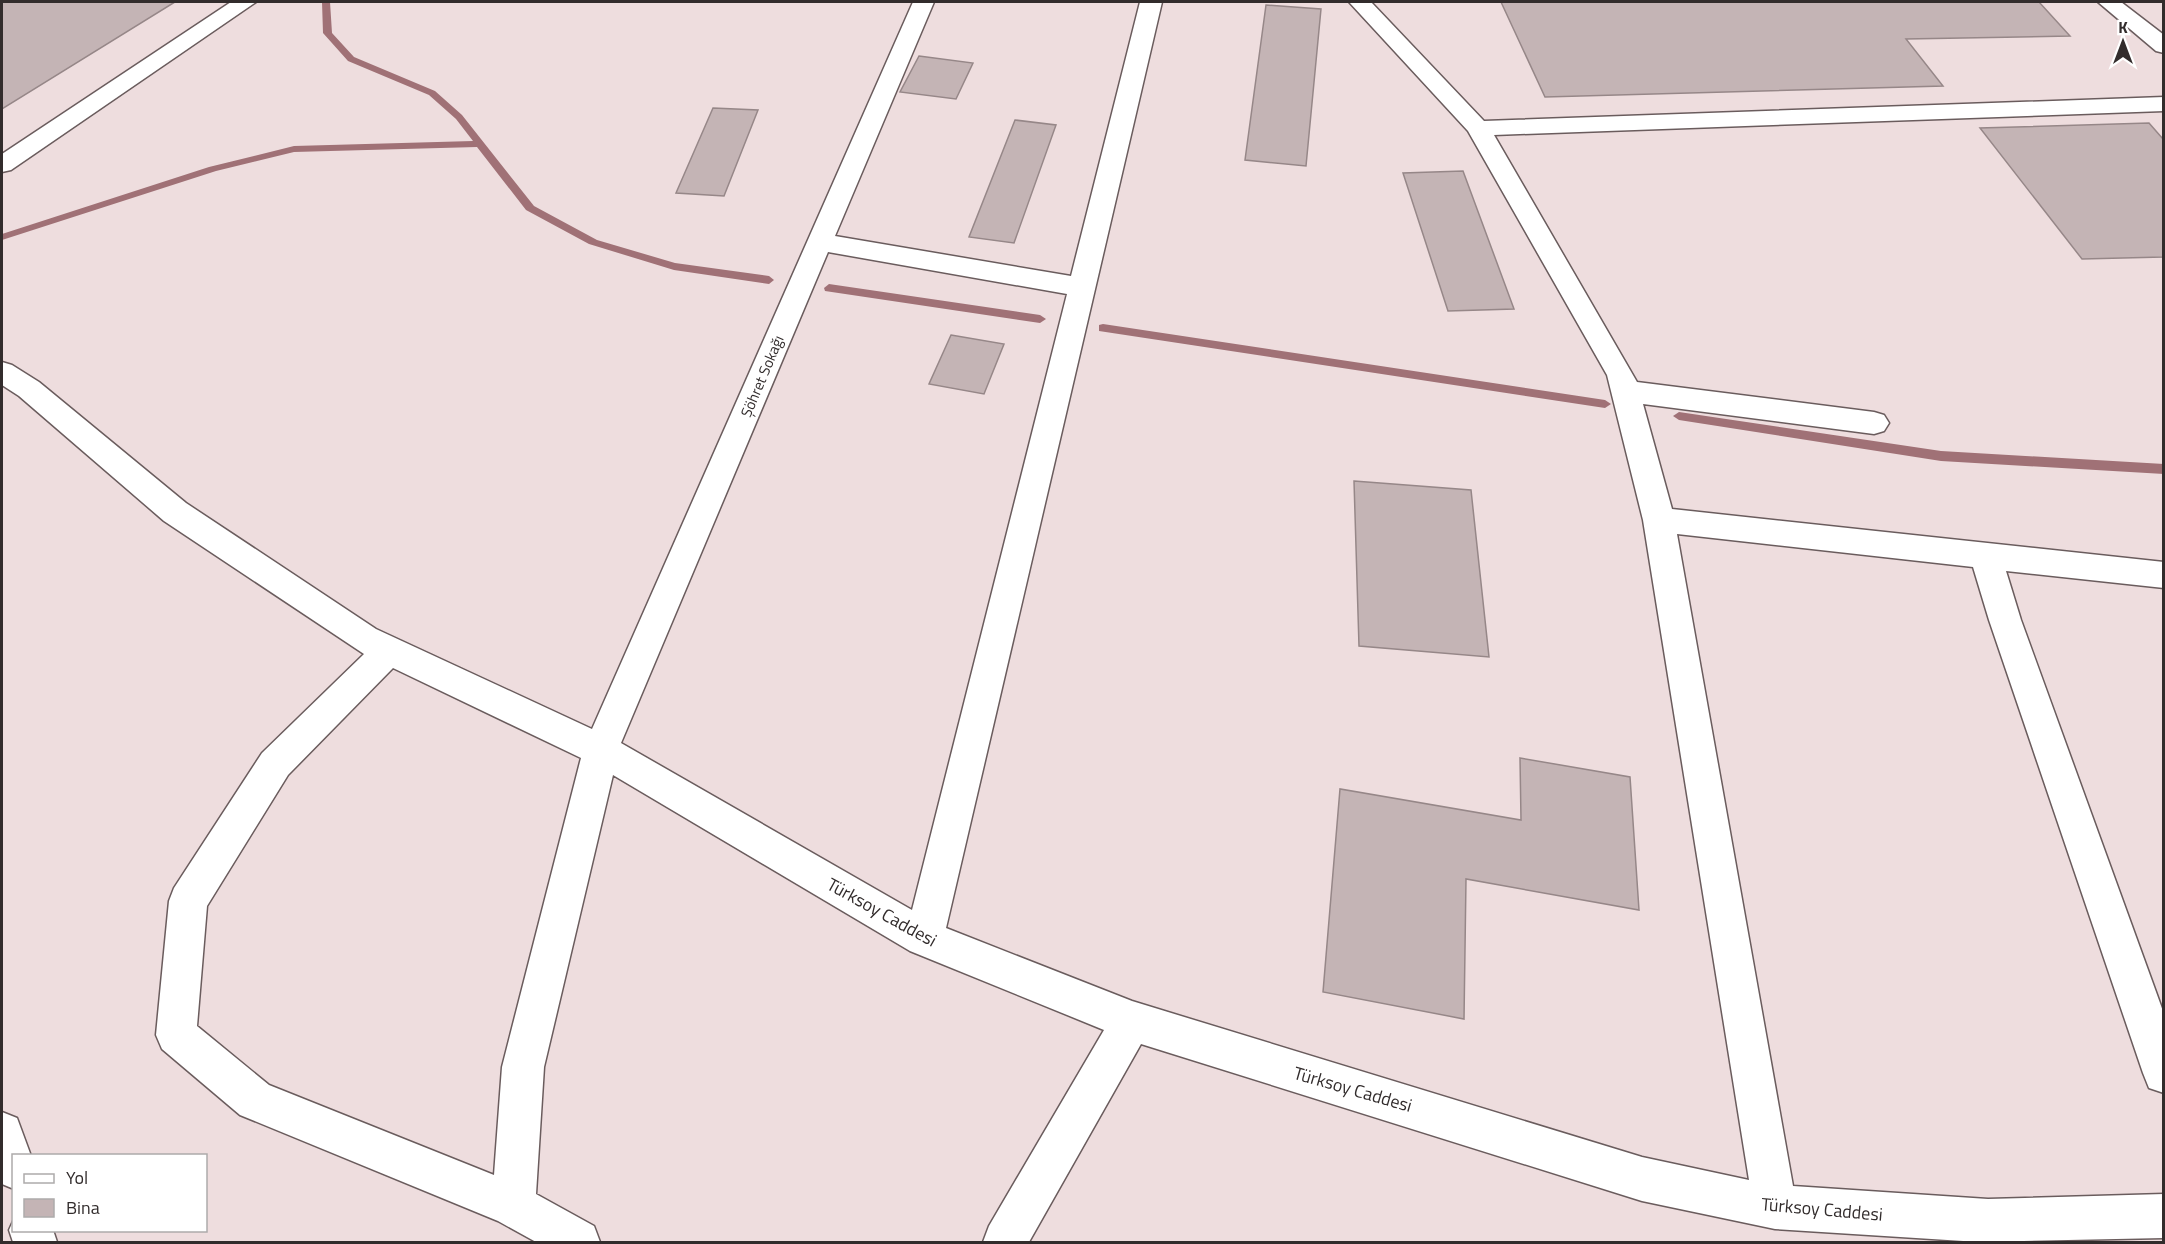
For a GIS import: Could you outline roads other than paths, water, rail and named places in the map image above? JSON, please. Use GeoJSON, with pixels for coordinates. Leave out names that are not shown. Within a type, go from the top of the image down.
{"type":"FeatureCollection","features":[{"type":"Feature","properties":{"kind":"street"},"geometry":{"type":"LineString","coordinates":[[2,165],[245,2]]}},
{"type":"Feature","properties":{"kind":"street","name":"Şöhret Sokağı"},"geometry":{"type":"LineString","coordinates":[[513,1205],[523,1067],[601,750],[923,2]]}},
{"type":"Feature","properties":{"kind":"street"},"geometry":{"type":"LineString","coordinates":[[924,938],[1080,287],[1151,2]]}},
{"type":"Feature","properties":{"kind":"street"},"geometry":{"type":"LineString","coordinates":[[1360,2],[1478,128],[1621,375],[1659,520],[1775,1207]]}},
{"type":"Feature","properties":{"kind":"street"},"geometry":{"type":"LineString","coordinates":[[2108,2],[2163,46]]}},
{"type":"Feature","properties":{"kind":"street"},"geometry":{"type":"LineString","coordinates":[[1478,128],[2163,104]]}},
{"type":"Feature","properties":{"kind":"street"},"geometry":{"type":"LineString","coordinates":[[819,242],[1080,287]]}},
{"type":"Feature","properties":{"kind":"street","name":"Türksoy Caddesi"},"geometry":{"type":"LineString","coordinates":[[2,372],[29,389],[175,512],[364,639],[601,750],[924,938],[1132,1021],[1642,1179],[1775,1207],[1988,1221],[2163,1216]]}},
{"type":"Feature","properties":{"kind":"street"},"geometry":{"type":"LineString","coordinates":[[1625,391],[1874,423]]}},
{"type":"Feature","properties":{"kind":"street"},"geometry":{"type":"LineString","coordinates":[[1659,520],[2163,575]]}},
{"type":"Feature","properties":{"kind":"street"},"geometry":{"type":"LineString","coordinates":[[1986,556],[2163,1073]]}},
{"type":"Feature","properties":{"kind":"street"},"geometry":{"type":"LineString","coordinates":[[389,651],[274,765],[188,901],[176,1035],[255,1100],[513,1205],[578,1242]]}},
{"type":"Feature","properties":{"kind":"street"},"geometry":{"type":"LineString","coordinates":[[1005,1242],[1132,1021]]}},
{"type":"Feature","properties":{"kind":"street"},"geometry":{"type":"LineString","coordinates":[[2,1133],[12,1162]]}},
{"type":"Feature","properties":{"kind":"waterway"},"geometry":{"type":"LineString","coordinates":[[326,2],[328,33],[351,59],[432,93],[459,117],[530,208],[593,242],[674,266],[769,280]]}},
{"type":"Feature","properties":{"kind":"waterway"},"geometry":{"type":"LineString","coordinates":[[2,237],[213,169],[294,149],[477,144]]}},
{"type":"Feature","properties":{"kind":"waterway"},"geometry":{"type":"LineString","coordinates":[[829,288],[1040,319]]}},
{"type":"Feature","properties":{"kind":"waterway"},"geometry":{"type":"LineString","coordinates":[[1103,328],[1605,404]]}},
{"type":"Feature","properties":{"kind":"waterway"},"geometry":{"type":"LineString","coordinates":[[1679,416],[1941,456],[2164,469]]}}]}
